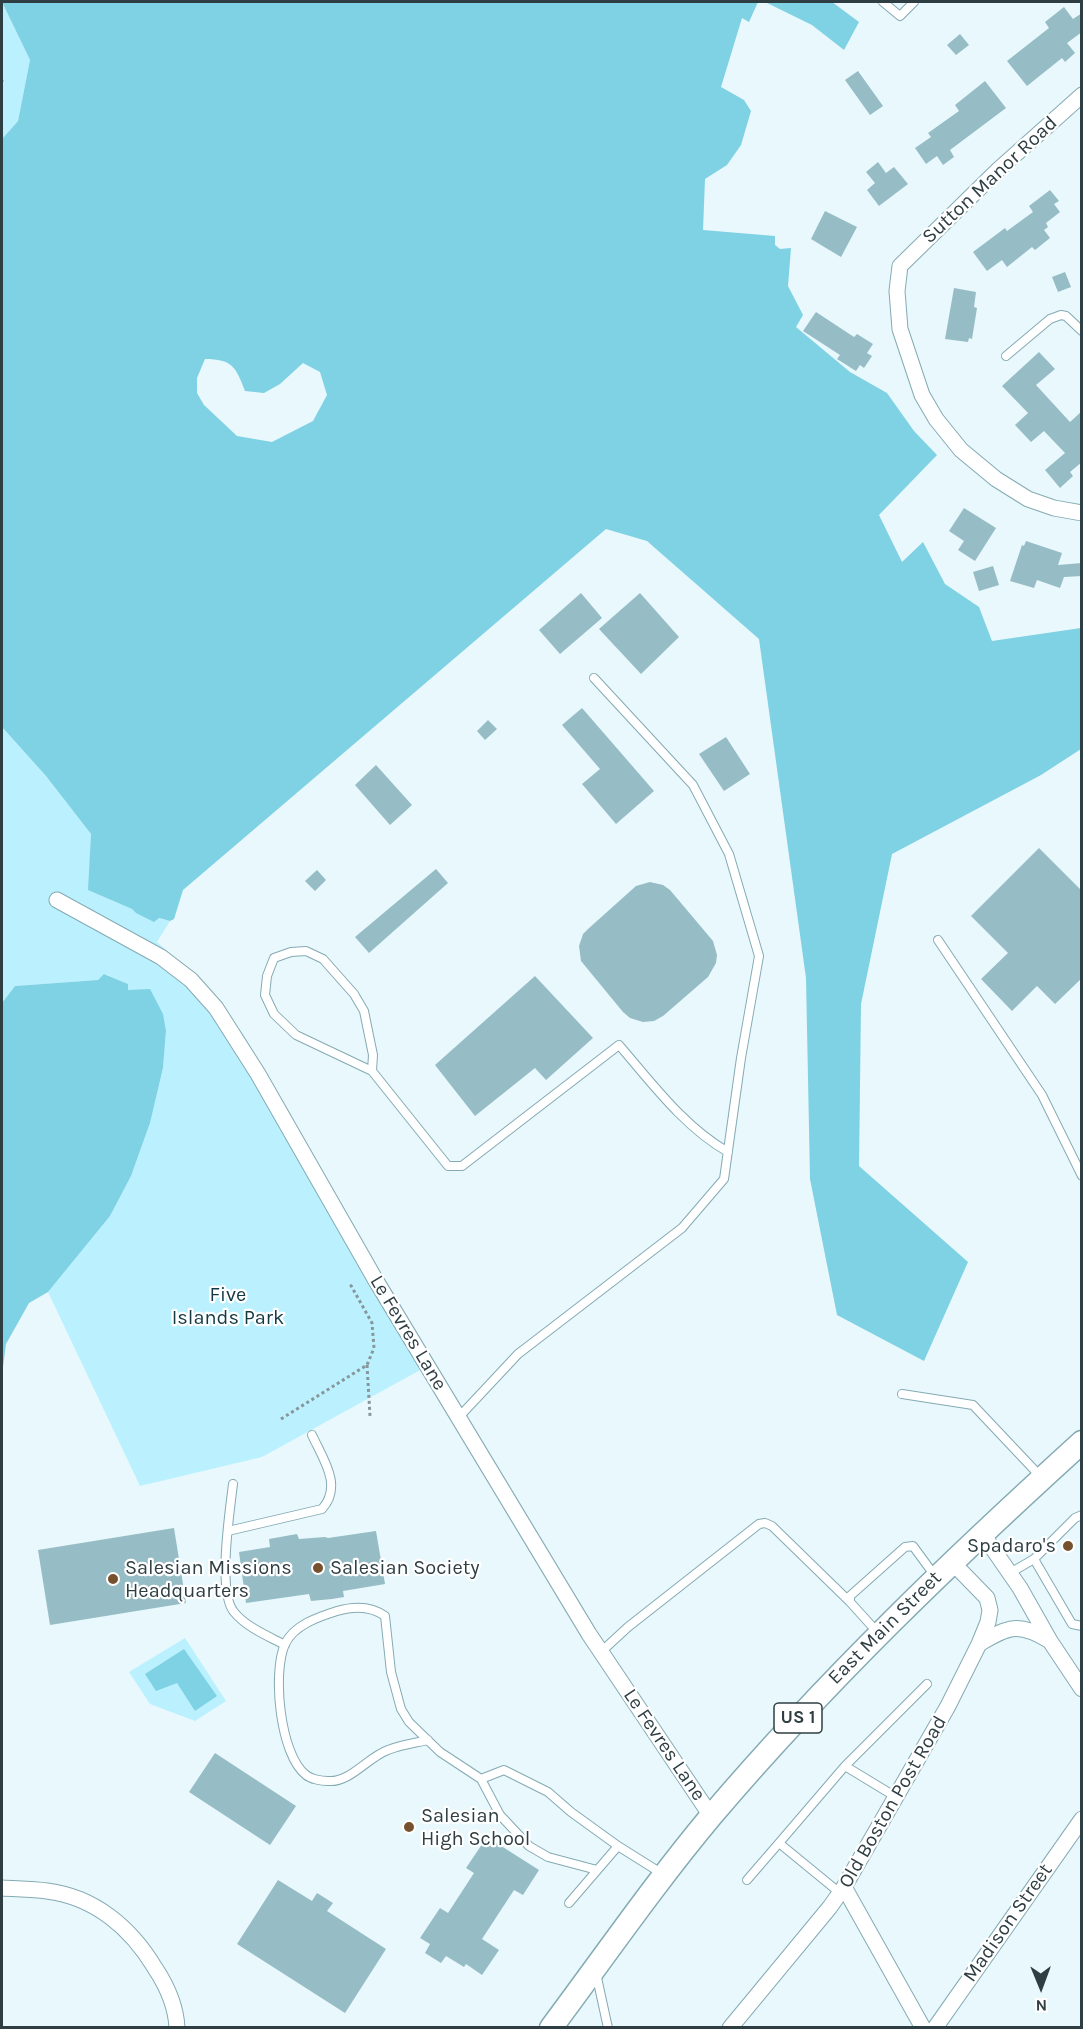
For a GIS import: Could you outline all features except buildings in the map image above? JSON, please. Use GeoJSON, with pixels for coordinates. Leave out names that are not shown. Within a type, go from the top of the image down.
{"type":"FeatureCollection","features":[{"type":"Feature","properties":{"kind":"main road","name":"East Main Street"},"geometry":{"type":"LineString","coordinates":[[551,2028],[711,1816],[822,1691],[944,1569],[1082,1442]]}},
{"type":"Feature","properties":{"kind":"street","name":"Sutton Manor Road"},"geometry":{"type":"LineString","coordinates":[[1082,95],[998,170],[900,266],[897,291],[900,329],[922,394],[936,419],[961,450],[996,479],[1028,499],[1054,508],[1082,513]]}},
{"type":"Feature","properties":{"kind":"street","name":"Le Fevres Lane"},"geometry":{"type":"LineString","coordinates":[[57,900],[161,957],[191,980],[216,1008],[258,1074],[369,1269],[589,1634],[711,1816]]}},
{"type":"Feature","properties":{"kind":"street"},"geometry":{"type":"LineString","coordinates":[[982,1533],[1010,1573],[1050,1641],[1082,1689]]}},
{"type":"Feature","properties":{"kind":"street","name":"Old Boston Post Road"},"geometry":{"type":"LineString","coordinates":[[730,2028],[842,1890],[948,1706],[979,1644],[990,1610],[987,1598],[944,1569]]}},
{"type":"Feature","properties":{"kind":"street"},"geometry":{"type":"LineString","coordinates":[[979,1644],[999,1631],[1013,1627],[1025,1628],[1050,1641]]}},
{"type":"Feature","properties":{"kind":"street","name":"Madison Street"},"geometry":{"type":"LineString","coordinates":[[935,2028],[1082,1818]]}},
{"type":"Feature","properties":{"kind":"street"},"geometry":{"type":"LineString","coordinates":[[2,1888],[49,1891],[76,1898],[118,1921],[145,1950],[162,1979],[176,2012],[177,2028]]}},
{"type":"Feature","properties":{"kind":"street"},"geometry":{"type":"LineString","coordinates":[[842,1890],[923,2028]]}},
{"type":"Feature","properties":{"kind":"lane"},"geometry":{"type":"LineString","coordinates":[[883,2],[900,16],[914,2]]}},
{"type":"Feature","properties":{"kind":"lane"},"geometry":{"type":"LineString","coordinates":[[1006,356],[1055,316],[1066,316],[1082,331]]}},
{"type":"Feature","properties":{"kind":"lane"},"geometry":{"type":"LineString","coordinates":[[459,1417],[518,1354],[682,1228],[724,1179],[741,1058],[759,956],[729,854],[693,785],[594,678]]}},
{"type":"Feature","properties":{"kind":"lane"},"geometry":{"type":"LineString","coordinates":[[938,940],[1042,1095],[1082,1176]]}},
{"type":"Feature","properties":{"kind":"lane"},"geometry":{"type":"LineString","coordinates":[[372,1071],[373,1055],[364,1011],[354,994],[323,959],[306,951],[291,952],[274,958],[267,976],[265,995],[274,1014],[296,1035],[372,1071],[448,1166],[462,1166],[619,1045],[708,1141],[728,1152]]}},
{"type":"Feature","properties":{"kind":"lane"},"geometry":{"type":"LineString","coordinates":[[902,1394],[973,1405],[1042,1478]]}},
{"type":"Feature","properties":{"kind":"lane"},"geometry":{"type":"LineString","coordinates":[[228,1531],[322,1509],[330,1500],[332,1487],[328,1470],[312,1435]]}},
{"type":"Feature","properties":{"kind":"lane"},"geometry":{"type":"LineString","coordinates":[[233,1484],[225,1559],[228,1599],[233,1611],[249,1624],[285,1645]]}},
{"type":"Feature","properties":{"kind":"lane"},"geometry":{"type":"LineString","coordinates":[[1010,1573],[1034,1559],[1075,1518],[1082,1515]]}},
{"type":"Feature","properties":{"kind":"lane"},"geometry":{"type":"LineString","coordinates":[[602,1651],[628,1627],[759,1524],[765,1523],[772,1526],[850,1602],[879,1634]]}},
{"type":"Feature","properties":{"kind":"lane"},"geometry":{"type":"LineString","coordinates":[[850,1602],[849,1596],[905,1547],[913,1546],[944,1569]]}},
{"type":"Feature","properties":{"kind":"lane"},"geometry":{"type":"LineString","coordinates":[[1034,1559],[1072,1624],[1082,1626]]}},
{"type":"Feature","properties":{"kind":"lane"},"geometry":{"type":"LineString","coordinates":[[428,1740],[387,1750],[342,1778],[330,1781],[306,1775],[295,1760],[285,1737],[279,1702],[280,1672],[285,1645],[294,1632],[316,1617],[346,1609],[370,1608],[385,1616],[391,1672],[401,1709],[409,1722],[428,1740],[440,1752],[481,1779],[500,1815],[529,1845],[548,1857],[597,1870]]}},
{"type":"Feature","properties":{"kind":"lane"},"geometry":{"type":"LineString","coordinates":[[747,1880],[845,1766],[927,1683]]}},
{"type":"Feature","properties":{"kind":"lane"},"geometry":{"type":"LineString","coordinates":[[845,1766],[896,1797]]}},
{"type":"Feature","properties":{"kind":"lane"},"geometry":{"type":"LineString","coordinates":[[481,1779],[504,1770],[521,1777],[548,1792],[618,1846],[665,1876]]}},
{"type":"Feature","properties":{"kind":"lane"},"geometry":{"type":"LineString","coordinates":[[780,1843],[842,1890]]}},
{"type":"Feature","properties":{"kind":"lane"},"geometry":{"type":"LineString","coordinates":[[569,1903],[618,1846]]}},
{"type":"Feature","properties":{"kind":"lane"},"geometry":{"type":"LineString","coordinates":[[595,1968],[608,2028]]}},
{"type":"Feature","properties":{"kind":"path"},"geometry":{"type":"LineString","coordinates":[[349,1282],[372,1323],[374,1348],[367,1365],[370,1416]]}},
{"type":"Feature","properties":{"kind":"path"},"geometry":{"type":"LineString","coordinates":[[281,1419],[367,1365]]}},
{"type":"Feature","properties":{"kind":"green space"},"geometry":{"type":"Polygon","coordinates":[[[2,2],[30,60],[18,121],[2,139],[2,2]]]}},
{"type":"Feature","properties":{"kind":"green space","name":"Five Islands Park"},"geometry":{"type":"Polygon","coordinates":[[[2,727],[46,776],[91,834],[89,890],[132,909],[136,913],[170,921],[157,942],[208,987],[245,1037],[433,1363],[262,1457],[140,1486],[48,1292],[110,1216],[131,1176],[150,1123],[163,1068],[166,1031],[128,990],[128,984],[105,974],[98,980],[15,986],[2,1003],[2,727]]]}},
{"type":"Feature","properties":{"kind":"green space"},"geometry":{"type":"Polygon","coordinates":[[[185,1638],[226,1701],[195,1721],[150,1704],[129,1672],[185,1638]]]}},
{"type":"Feature","properties":{"kind":"shaded area"},"geometry":{"type":"Polygon","coordinates":[[[2,2],[758,2],[749,22],[742,18],[721,87],[744,100],[751,111],[741,145],[727,165],[705,179],[703,230],[775,236],[775,245],[780,249],[791,248],[788,286],[803,315],[796,327],[850,372],[887,393],[914,431],[937,455],[879,515],[902,562],[923,542],[945,584],[979,607],[992,641],[1081,628],[1081,749],[1041,775],[892,854],[861,1004],[859,1166],[968,1262],[924,1361],[837,1315],[810,1179],[806,978],[759,639],[647,541],[606,529],[183,890],[174,919],[170,921],[159,918],[154,922],[132,909],[88,890],[91,834],[46,776],[2,727],[2,139],[18,121],[30,60],[2,2]],[[205,359],[197,378],[197,393],[204,405],[237,436],[272,442],[313,421],[327,395],[320,372],[303,363],[280,384],[264,393],[245,391],[236,370],[227,363],[205,359]]]}},
{"type":"Feature","properties":{"kind":"shaded area"},"geometry":{"type":"Polygon","coordinates":[[[765,2],[832,2],[859,22],[844,50],[812,25],[765,2]]]}},
{"type":"Feature","properties":{"kind":"shaded area"},"geometry":{"type":"Polygon","coordinates":[[[104,974],[128,984],[128,990],[150,989],[163,1014],[166,1031],[163,1068],[150,1123],[131,1176],[110,1216],[48,1292],[29,1303],[6,1344],[2,1375],[2,1003],[15,986],[98,980],[104,974]]]}},
{"type":"Feature","properties":{"kind":"shaded area"},"geometry":{"type":"Polygon","coordinates":[[[184,1649],[217,1696],[195,1711],[177,1683],[156,1691],[145,1674],[184,1649]]]}},
{"type":"Feature","properties":{"kind":"place","name":"Spadaro's"},"geometry":{"type":"Point","coordinates":[1068,1546]}},
{"type":"Feature","properties":{"kind":"place","name":"Salesian Society"},"geometry":{"type":"Point","coordinates":[318,1568]}},
{"type":"Feature","properties":{"kind":"place","name":"Salesian Missions Headquarters"},"geometry":{"type":"Point","coordinates":[113,1579]}},
{"type":"Feature","properties":{"kind":"place","name":"Salesian High School"},"geometry":{"type":"Point","coordinates":[409,1827]}}]}
